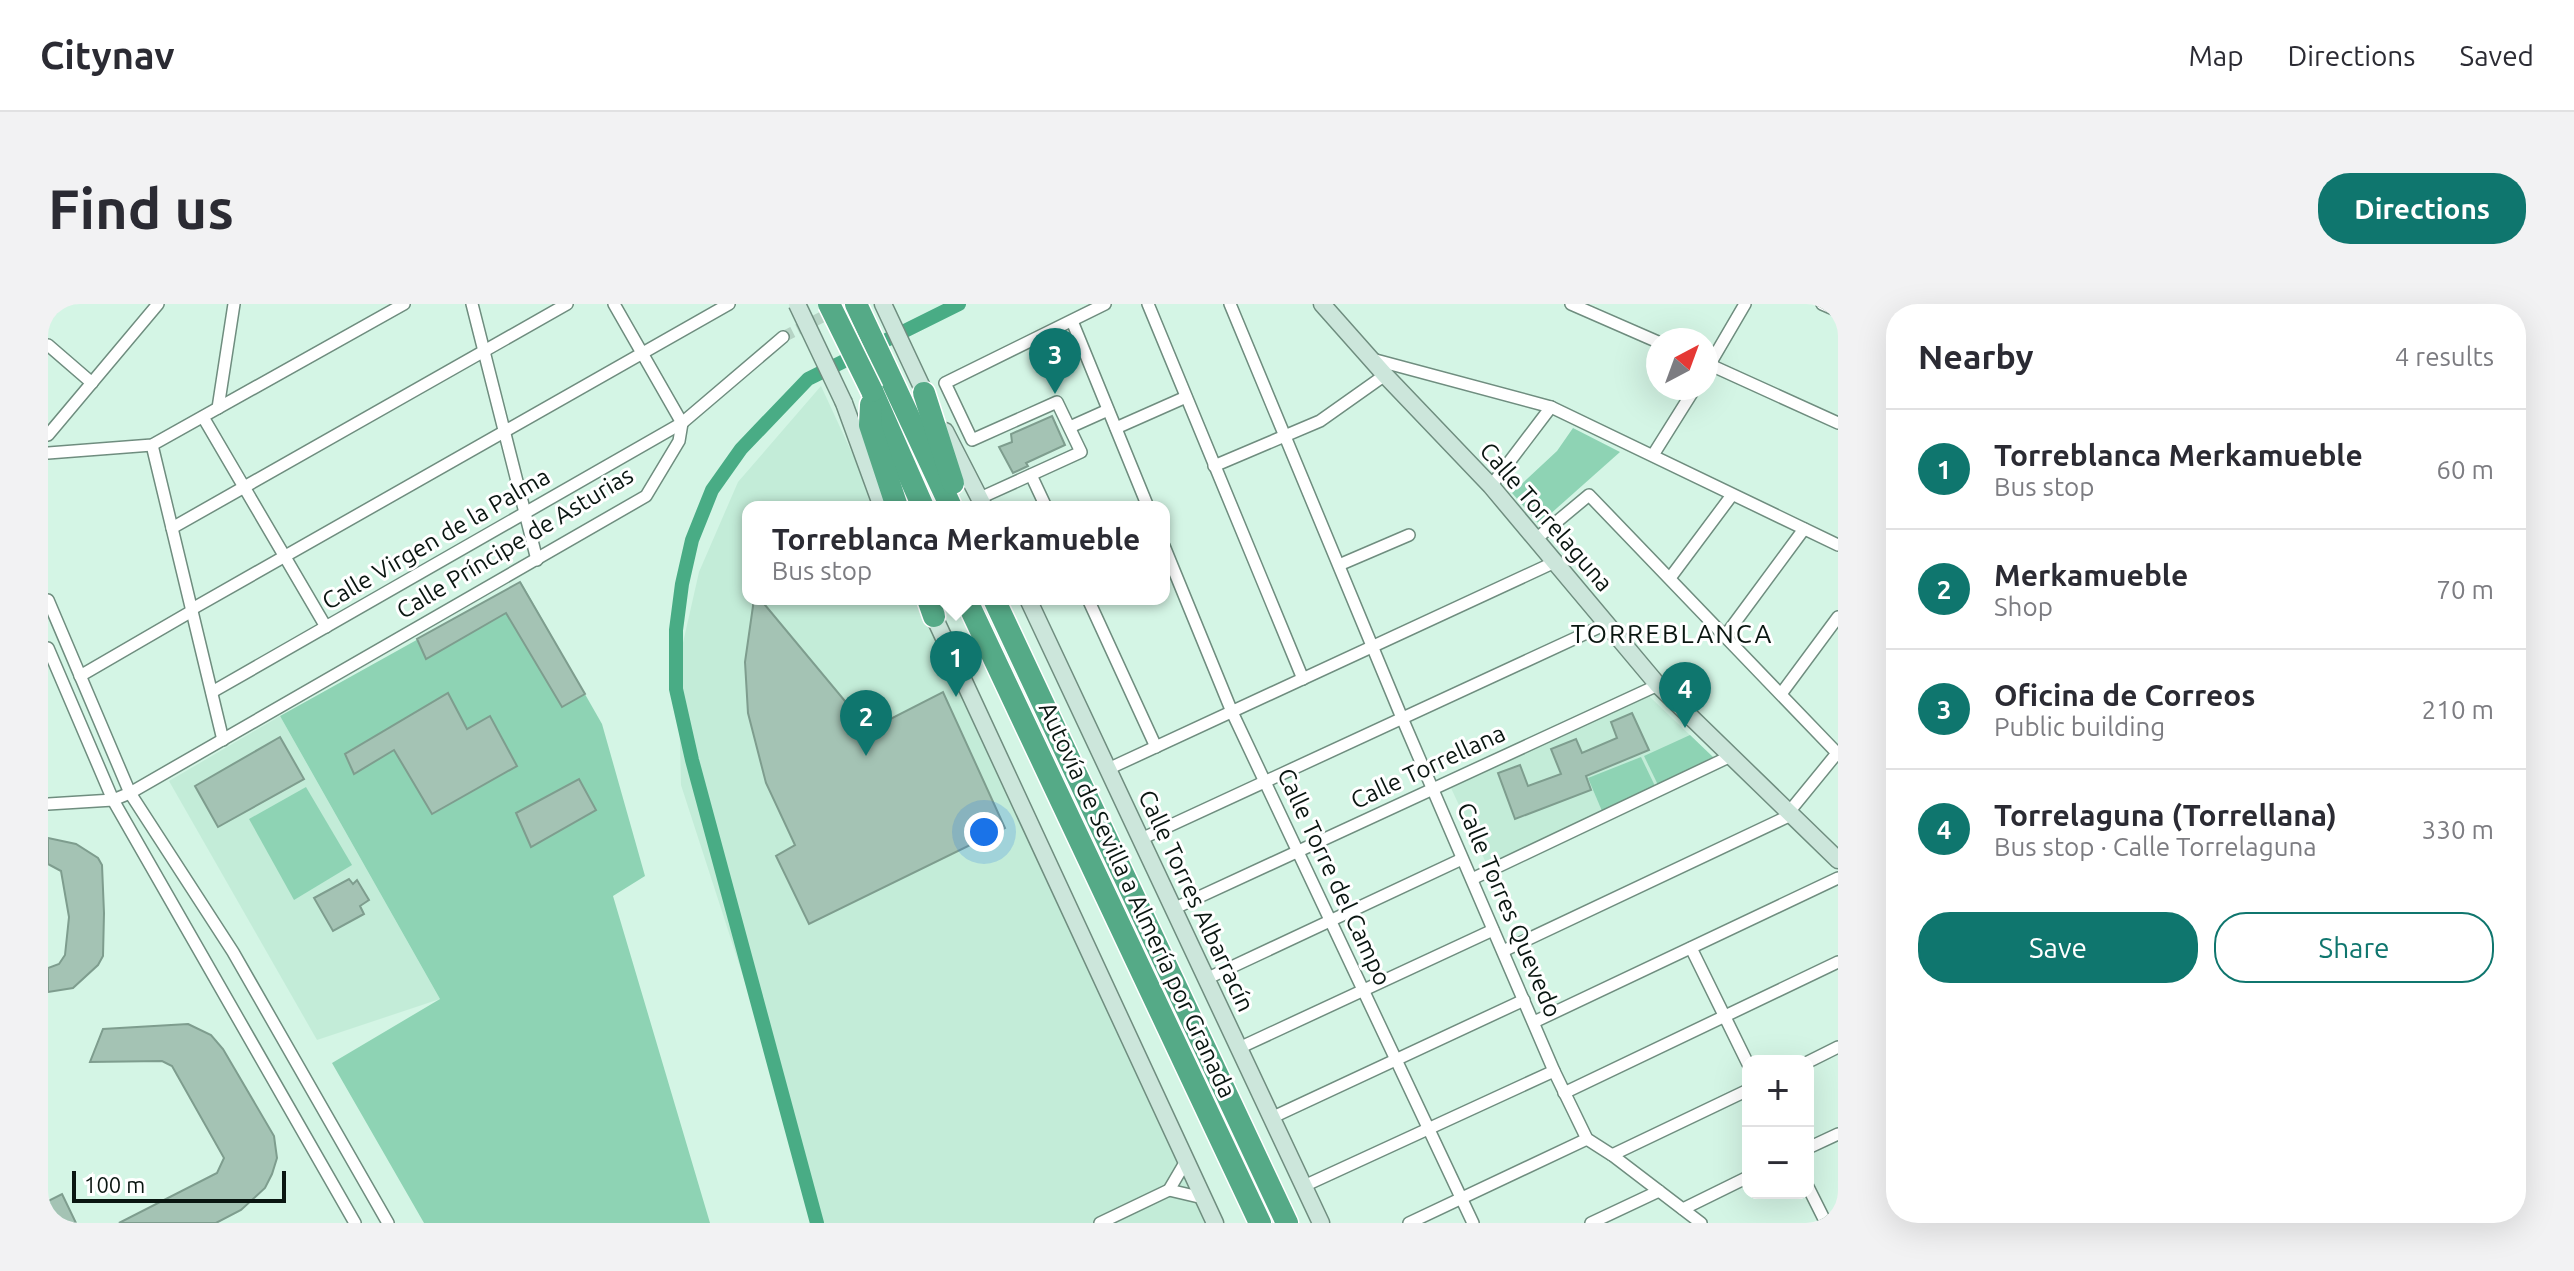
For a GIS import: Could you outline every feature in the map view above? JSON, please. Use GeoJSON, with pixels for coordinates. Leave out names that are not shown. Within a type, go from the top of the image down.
{"type":"FeatureCollection","features":[{"type":"Feature","properties":{"kind":"highway"},"geometry":{"type":"LineString","coordinates":[[829,304],[872,391],[920,501]]}},
{"type":"Feature","properties":{"kind":"highway"},"geometry":{"type":"LineString","coordinates":[[856,304],[902,375],[949,501]]}},
{"type":"Feature","properties":{"kind":"highway"},"geometry":{"type":"LineString","coordinates":[[872,391],[870,425],[895,501]]}},
{"type":"Feature","properties":{"kind":"highway"},"geometry":{"type":"LineString","coordinates":[[924,393],[974,501]]}},
{"type":"Feature","properties":{"kind":"highway","name":"Autovía de Sevilla a Almería por Granada"},"geometry":{"type":"LineString","coordinates":[[969,605],[1260,1223]]}},
{"type":"Feature","properties":{"kind":"highway","name":"Autovía de Sevilla a Almería por Granada"},"geometry":{"type":"LineString","coordinates":[[997,605],[1287,1223]]}},
{"type":"Feature","properties":{"kind":"street"},"geometry":{"type":"LineString","coordinates":[[48,435],[158,304]]}},
{"type":"Feature","properties":{"kind":"street"},"geometry":{"type":"LineString","coordinates":[[48,453],[152,445],[404,304]]}},
{"type":"Feature","properties":{"kind":"street"},"geometry":{"type":"LineString","coordinates":[[472,304],[537,560]]}},
{"type":"Feature","properties":{"kind":"street"},"geometry":{"type":"LineString","coordinates":[[172,528],[567,304]]}},
{"type":"Feature","properties":{"kind":"street"},"geometry":{"type":"LineString","coordinates":[[614,304],[682,423]]}},
{"type":"Feature","properties":{"kind":"street"},"geometry":{"type":"LineString","coordinates":[[80,676],[729,304]]}},
{"type":"Feature","properties":{"kind":"street"},"geometry":{"type":"LineString","coordinates":[[797,304],[844,403],[880,501]]}},
{"type":"Feature","properties":{"kind":"street"},"geometry":{"type":"LineString","coordinates":[[883,304],[902,375],[924,393]]}},
{"type":"Feature","properties":{"kind":"street"},"geometry":{"type":"LineString","coordinates":[[981,501],[1081,452],[1057,402],[972,440],[945,383],[1105,304]]}},
{"type":"Feature","properties":{"kind":"street"},"geometry":{"type":"LineString","coordinates":[[1148,304],[1303,679]]}},
{"type":"Feature","properties":{"kind":"street","name":"Calle Torres Quevedo"},"geometry":{"type":"LineString","coordinates":[[1230,304],[1462,859],[1554,1071],[1587,1139]]}},
{"type":"Feature","properties":{"kind":"street","name":"Calle Torrelaguna"},"geometry":{"type":"LineString","coordinates":[[1322,304],[1369,359],[1491,486],[1658,685],[1838,860]]}},
{"type":"Feature","properties":{"kind":"street"},"geometry":{"type":"LineString","coordinates":[[1571,304],[1646,337]]}},
{"type":"Feature","properties":{"kind":"street"},"geometry":{"type":"LineString","coordinates":[[1599,316],[1605,304]]}},
{"type":"Feature","properties":{"kind":"street"},"geometry":{"type":"LineString","coordinates":[[1718,348],[1745,304]]}},
{"type":"Feature","properties":{"kind":"street"},"geometry":{"type":"LineString","coordinates":[[1822,304],[1838,311]]}},
{"type":"Feature","properties":{"kind":"street"},"geometry":{"type":"LineString","coordinates":[[218,408],[235,305]]}},
{"type":"Feature","properties":{"kind":"street"},"geometry":{"type":"LineString","coordinates":[[1072,321],[1146,501]]}},
{"type":"Feature","properties":{"kind":"street","name":"Calle Príncipe de Asturias"},"geometry":{"type":"LineString","coordinates":[[48,804],[113,800],[130,793],[646,496],[679,441],[682,423],[783,337]]}},
{"type":"Feature","properties":{"kind":"street"},"geometry":{"type":"LineString","coordinates":[[48,345],[92,383]]}},
{"type":"Feature","properties":{"kind":"street"},"geometry":{"type":"LineString","coordinates":[[1369,359],[1551,407],[1838,545]]}},
{"type":"Feature","properties":{"kind":"street"},"geometry":{"type":"LineString","coordinates":[[1718,371],[1838,423]]}},
{"type":"Feature","properties":{"kind":"street"},"geometry":{"type":"LineString","coordinates":[[1214,466],[1320,421],[1385,375]]}},
{"type":"Feature","properties":{"kind":"street"},"geometry":{"type":"LineString","coordinates":[[1116,428],[1186,397]]}},
{"type":"Feature","properties":{"kind":"street"},"geometry":{"type":"LineString","coordinates":[[1653,455],[1687,400]]}},
{"type":"Feature","properties":{"kind":"street"},"geometry":{"type":"LineString","coordinates":[[1491,486],[1551,407]]}},
{"type":"Feature","properties":{"kind":"street"},"geometry":{"type":"LineString","coordinates":[[1070,427],[1108,410]]}},
{"type":"Feature","properties":{"kind":"street"},"geometry":{"type":"LineString","coordinates":[[203,417],[326,627]]}},
{"type":"Feature","properties":{"kind":"street","name":"Calle Virgen de la Palma"},"geometry":{"type":"LineString","coordinates":[[212,692],[682,423]]}},
{"type":"Feature","properties":{"kind":"street"},"geometry":{"type":"LineString","coordinates":[[152,445],[223,740]]}},
{"type":"Feature","properties":{"kind":"street"},"geometry":{"type":"LineString","coordinates":[[1031,475],[1043,501]]}},
{"type":"Feature","properties":{"kind":"street"},"geometry":{"type":"LineString","coordinates":[[1503,951],[1790,814],[1838,752],[1589,495],[1536,539]]}},
{"type":"Feature","properties":{"kind":"street"},"geometry":{"type":"LineString","coordinates":[[1670,578],[1732,495]]}},
{"type":"Feature","properties":{"kind":"street"},"geometry":{"type":"LineString","coordinates":[[1725,636],[1804,529]]}},
{"type":"Feature","properties":{"kind":"street"},"geometry":{"type":"LineString","coordinates":[[1339,565],[1409,535]]}},
{"type":"Feature","properties":{"kind":"street","name":"Calle Torre del Campo"},"geometry":{"type":"LineString","coordinates":[[1170,561],[1232,712],[1473,1223]]}},
{"type":"Feature","properties":{"kind":"street"},"geometry":{"type":"LineString","coordinates":[[1108,769],[1555,562]]}},
{"type":"Feature","properties":{"kind":"street"},"geometry":{"type":"LineString","coordinates":[[48,600],[130,793],[233,952],[388,1223]]}},
{"type":"Feature","properties":{"kind":"street"},"geometry":{"type":"LineString","coordinates":[[929,605],[1215,1223]]}},
{"type":"Feature","properties":{"kind":"street","name":"Calle Torres Albarracín"},"geometry":{"type":"LineString","coordinates":[[1031,605],[1321,1223]]}},
{"type":"Feature","properties":{"kind":"street"},"geometry":{"type":"LineString","coordinates":[[1091,605],[1156,747]]}},
{"type":"Feature","properties":{"kind":"street"},"geometry":{"type":"LineString","coordinates":[[1781,694],[1838,617]]}},
{"type":"Feature","properties":{"kind":"street"},"geometry":{"type":"LineString","coordinates":[[1141,839],[1606,624]]}},
{"type":"Feature","properties":{"kind":"street"},"geometry":{"type":"LineString","coordinates":[[48,648],[113,800],[355,1223]]}},
{"type":"Feature","properties":{"kind":"street","name":"Calle Torrellana"},"geometry":{"type":"LineString","coordinates":[[1173,909],[1658,685]]}},
{"type":"Feature","properties":{"kind":"street"},"geometry":{"type":"LineString","coordinates":[[1472,879],[1731,756]]}},
{"type":"Feature","properties":{"kind":"street"},"geometry":{"type":"LineString","coordinates":[[1206,979],[1462,859]]}},
{"type":"Feature","properties":{"kind":"street"},"geometry":{"type":"LineString","coordinates":[[1534,1022],[1838,878]]}},
{"type":"Feature","properties":{"kind":"street"},"geometry":{"type":"LineString","coordinates":[[1239,1048],[1493,930]]}},
{"type":"Feature","properties":{"kind":"street"},"geometry":{"type":"LineString","coordinates":[[1691,948],[1744,1055]]}},
{"type":"Feature","properties":{"kind":"street"},"geometry":{"type":"LineString","coordinates":[[1564,1093],[1838,962]]}},
{"type":"Feature","properties":{"kind":"street"},"geometry":{"type":"LineString","coordinates":[[1271,1118],[1524,1000]]}},
{"type":"Feature","properties":{"kind":"street"},"geometry":{"type":"LineString","coordinates":[[1814,1059],[1838,1047]]}},
{"type":"Feature","properties":{"kind":"street"},"geometry":{"type":"LineString","coordinates":[[1304,1186],[1554,1071]]}},
{"type":"Feature","properties":{"kind":"street"},"geometry":{"type":"LineString","coordinates":[[1612,1155],[1742,1093]]}},
{"type":"Feature","properties":{"kind":"street"},"geometry":{"type":"LineString","coordinates":[[1814,1145],[1838,1134]]}},
{"type":"Feature","properties":{"kind":"street"},"geometry":{"type":"LineString","coordinates":[[1409,1223],[1587,1139],[1701,1223]]}},
{"type":"Feature","properties":{"kind":"street"},"geometry":{"type":"LineString","coordinates":[[1100,1223],[1169,1190],[1186,1161]]}},
{"type":"Feature","properties":{"kind":"street"},"geometry":{"type":"LineString","coordinates":[[1683,1209],[1742,1180]]}},
{"type":"Feature","properties":{"kind":"street"},"geometry":{"type":"LineString","coordinates":[[1169,1190],[1203,1198]]}},
{"type":"Feature","properties":{"kind":"street"},"geometry":{"type":"LineString","coordinates":[[1591,1223],[1659,1191]]}},
{"type":"Feature","properties":{"kind":"street"},"geometry":{"type":"LineString","coordinates":[[1814,1198],[1828,1223],[1838,1219]]}},
{"type":"Feature","properties":{"kind":"shaded area"},"geometry":{"type":"Polygon","coordinates":[[[821,386],[874,501],[742,501],[742,605],[923,605],[1210,1223],[823,1223],[681,785],[678,665],[699,572],[738,482],[821,386]]]}},
{"type":"Feature","properties":{"kind":"shaded area"},"geometry":{"type":"Polygon","coordinates":[[[1573,428],[1620,452],[1539,524],[1512,493],[1557,451],[1573,428]]]}},
{"type":"Feature","properties":{"kind":"shaded area"},"geometry":{"type":"Polygon","coordinates":[[[521,582],[602,724],[645,876],[613,896],[710,1223],[424,1223],[332,1063],[440,999],[280,716],[521,582]]]}},
{"type":"Feature","properties":{"kind":"shaded area"},"geometry":{"type":"Polygon","coordinates":[[[1649,696],[1715,759],[1487,865],[1451,788],[1649,696]]]}},
{"type":"Feature","properties":{"kind":"shaded area"},"geometry":{"type":"Polygon","coordinates":[[[280,716],[440,999],[317,1040],[169,781],[280,716]]]}},
{"type":"Feature","properties":{"kind":"shaded area"},"geometry":{"type":"Polygon","coordinates":[[[1690,735],[1715,759],[1658,785],[1644,756],[1690,735]]]}},
{"type":"Feature","properties":{"kind":"shaded area"},"geometry":{"type":"Polygon","coordinates":[[[1641,757],[1655,786],[1602,811],[1588,778],[1641,757]]]}},
{"type":"Feature","properties":{"kind":"shaded area"},"geometry":{"type":"Polygon","coordinates":[[[306,787],[352,865],[294,900],[249,819],[306,787]]]}},
{"type":"Feature","properties":{"kind":"building"},"geometry":{"type":"Polygon","coordinates":[[[1052,416],[1065,445],[1026,463],[1028,466],[1013,473],[999,447],[1012,442],[1011,434],[1052,416]]]}},
{"type":"Feature","properties":{"kind":"building"},"geometry":{"type":"Polygon","coordinates":[[[520,582],[585,694],[562,707],[506,613],[426,659],[417,639],[520,582]]]}},
{"type":"Feature","properties":{"kind":"building"},"geometry":{"type":"Polygon","coordinates":[[[753,605],[765,605],[869,730],[943,692],[1005,828],[809,924],[776,856],[795,845],[766,783],[748,713],[745,662],[753,605]]]}},
{"type":"Feature","properties":{"kind":"building"},"geometry":{"type":"Polygon","coordinates":[[[448,693],[467,729],[490,716],[517,766],[432,814],[394,750],[354,774],[345,754],[448,693]]]}},
{"type":"Feature","properties":{"kind":"building"},"geometry":{"type":"Polygon","coordinates":[[[1632,713],[1649,750],[1586,776],[1591,790],[1515,819],[1498,773],[1520,765],[1528,786],[1561,774],[1551,749],[1576,739],[1582,753],[1617,738],[1611,722],[1632,713]]]}},
{"type":"Feature","properties":{"kind":"building"},"geometry":{"type":"Polygon","coordinates":[[[280,737],[304,779],[218,827],[195,786],[280,737]]]}},
{"type":"Feature","properties":{"kind":"building"},"geometry":{"type":"Polygon","coordinates":[[[579,779],[596,810],[531,847],[516,813],[579,779]]]}},
{"type":"Feature","properties":{"kind":"building"},"geometry":{"type":"Polygon","coordinates":[[[48,838],[76,844],[98,858],[102,865],[104,913],[103,956],[98,965],[73,988],[48,992],[48,968],[59,964],[65,955],[69,917],[61,871],[48,864],[48,838]]]}},
{"type":"Feature","properties":{"kind":"building"},"geometry":{"type":"Polygon","coordinates":[[[349,879],[353,884],[357,880],[369,900],[360,906],[364,914],[333,931],[314,898],[349,879]]]}},
{"type":"Feature","properties":{"kind":"building"},"geometry":{"type":"Polygon","coordinates":[[[188,1024],[211,1035],[223,1049],[274,1136],[277,1158],[272,1174],[265,1188],[241,1210],[216,1223],[119,1223],[217,1173],[224,1158],[172,1066],[162,1061],[90,1062],[103,1029],[188,1024]]]}},
{"type":"Feature","properties":{"kind":"building"},"geometry":{"type":"Polygon","coordinates":[[[62,1194],[76,1223],[48,1223],[48,1201],[62,1194]]]}},
{"type":"Feature","properties":{"kind":"waterway"},"geometry":{"type":"LineString","coordinates":[[817,1223],[692,760],[676,689],[676,630],[682,584],[692,540],[712,490],[741,449],[808,379],[959,304]]}},
{"type":"Feature","properties":{"kind":"tunnel"},"geometry":{"type":"LineString","coordinates":[[783,337],[834,311]]}},
{"type":"Feature","properties":{"kind":"place","name":"Oficina de Correos"},"geometry":{"type":"Point","coordinates":[1055,394]}},
{"type":"Feature","properties":{"kind":"place","name":"Torreblanca Merkamueble"},"geometry":{"type":"Point","coordinates":[956,697]}},
{"type":"Feature","properties":{"kind":"place","name":"Torrelaguna (Torrellana)"},"geometry":{"type":"Point","coordinates":[1685,728]}},
{"type":"Feature","properties":{"kind":"place","name":"Merkamueble"},"geometry":{"type":"Point","coordinates":[866,756]}},
{"type":"Feature","properties":{"kind":"district","name":"TORREBLANCA"},"geometry":{"type":"Point","coordinates":[1672,634]}}]}
